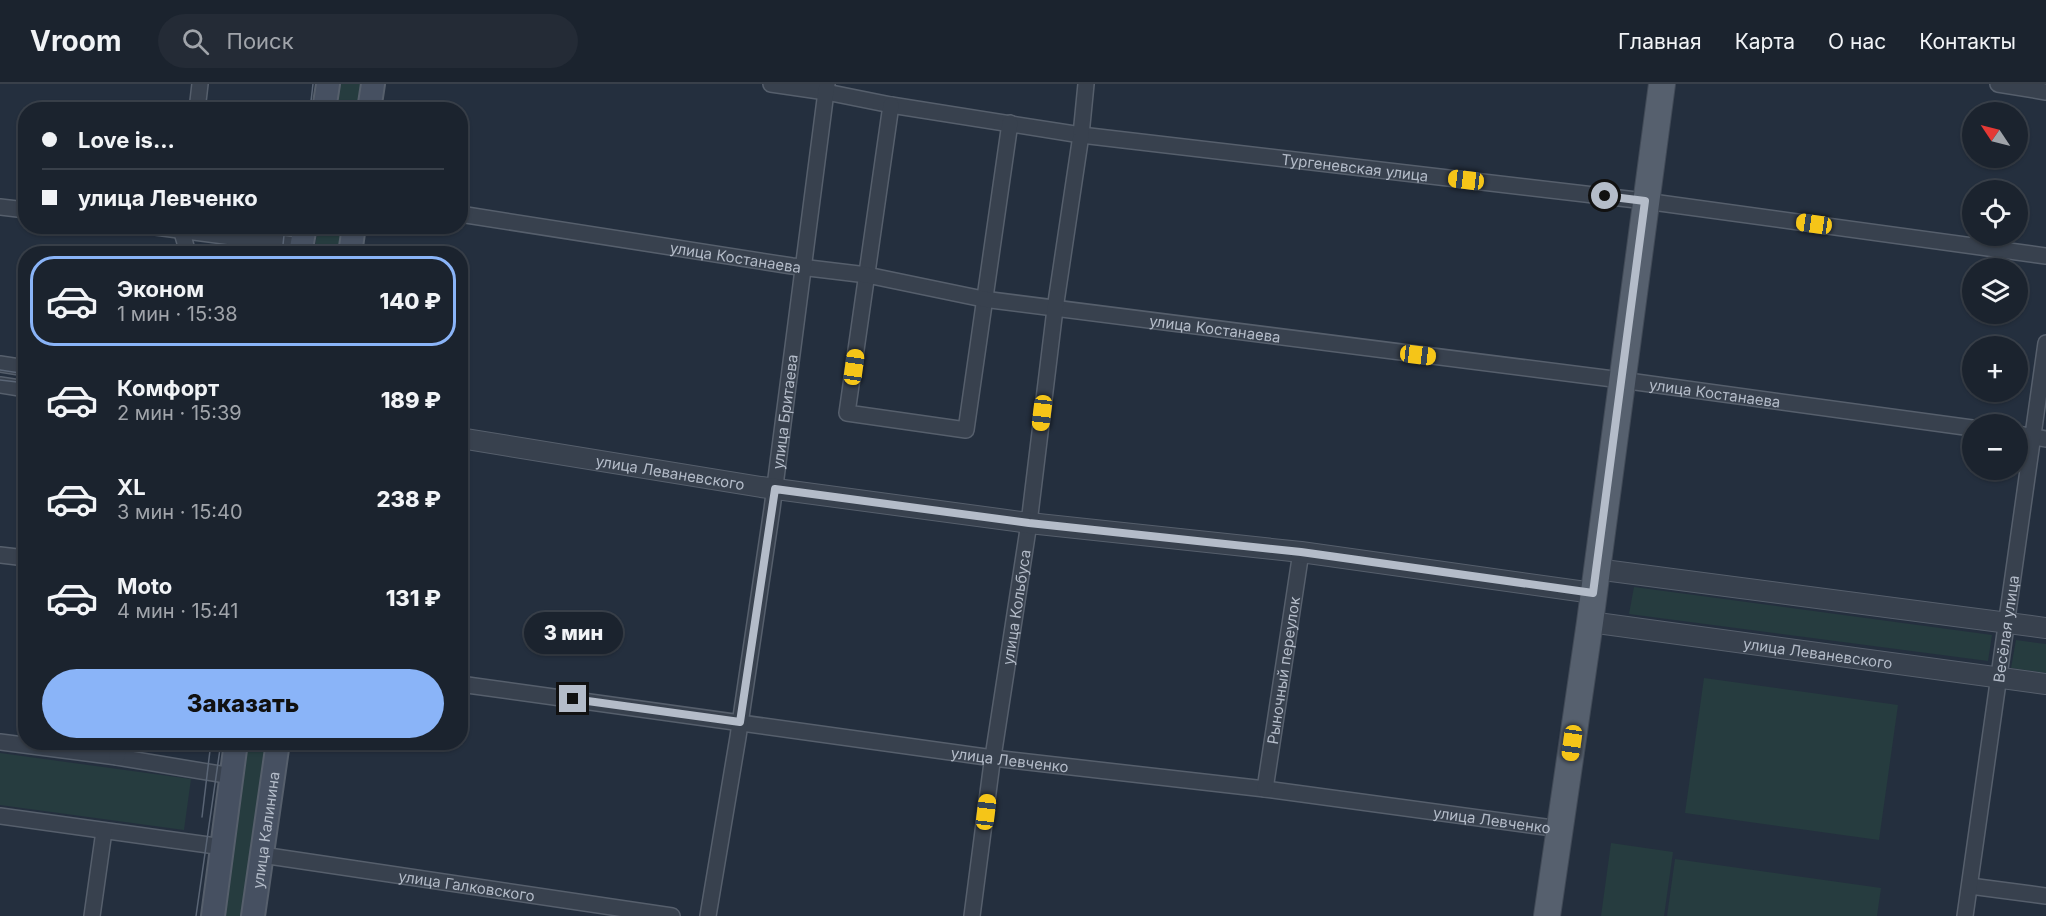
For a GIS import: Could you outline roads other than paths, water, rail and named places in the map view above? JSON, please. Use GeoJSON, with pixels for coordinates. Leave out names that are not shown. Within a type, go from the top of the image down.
{"type":"FeatureCollection","features":[{"type":"Feature","properties":{"kind":"main road"},"geometry":{"type":"LineString","coordinates":[[325,102],[328,84]]}},
{"type":"Feature","properties":{"kind":"main road"},"geometry":{"type":"LineString","coordinates":[[370,102],[373,84]]}},
{"type":"Feature","properties":{"kind":"main road"},"geometry":{"type":"LineString","coordinates":[[1547,916],[1590,622],[1662,84]]}},
{"type":"Feature","properties":{"kind":"main road"},"geometry":{"type":"LineString","coordinates":[[213,916],[235,750]]}},
{"type":"Feature","properties":{"kind":"main road","name":"улица Калинина"},"geometry":{"type":"LineString","coordinates":[[253,916],[277,750]]}},
{"type":"Feature","properties":{"kind":"street"},"geometry":{"type":"LineString","coordinates":[[198,102],[200,84]]}},
{"type":"Feature","properties":{"kind":"street","name":"Тургеневская улица"},"geometry":{"type":"LineString","coordinates":[[771,84],[826,88],[891,105],[1081,135],[1645,201],[2046,256]]}},
{"type":"Feature","properties":{"kind":"street","name":"улица Кольбуса"},"geometry":{"type":"LineString","coordinates":[[972,916],[993,758],[1029,523],[1086,84]]}},
{"type":"Feature","properties":{"kind":"street"},"geometry":{"type":"LineString","coordinates":[[1998,84],[2046,92]]}},
{"type":"Feature","properties":{"kind":"street","name":"улица Бритаева"},"geometry":{"type":"LineString","coordinates":[[708,916],[775,489],[826,88]]}},
{"type":"Feature","properties":{"kind":"street"},"geometry":{"type":"LineString","coordinates":[[891,105],[847,413],[966,430],[1010,123]]}},
{"type":"Feature","properties":{"kind":"street"},"geometry":{"type":"LineString","coordinates":[[0,207],[18,209]]}},
{"type":"Feature","properties":{"kind":"street","name":"улица Костанаева"},"geometry":{"type":"LineString","coordinates":[[468,215],[867,275],[983,299],[1621,380],[1962,427]]}},
{"type":"Feature","properties":{"kind":"street"},"geometry":{"type":"LineString","coordinates":[[228,234],[302,242]]}},
{"type":"Feature","properties":{"kind":"street","name":"Весёлая улица"},"geometry":{"type":"LineString","coordinates":[[1965,916],[2046,343]]}},
{"type":"Feature","properties":{"kind":"street"},"geometry":{"type":"LineString","coordinates":[[0,364],[18,367]]}},
{"type":"Feature","properties":{"kind":"street"},"geometry":{"type":"LineString","coordinates":[[0,385],[18,388]]}},
{"type":"Feature","properties":{"kind":"street","name":"улица Леваневского"},"geometry":{"type":"LineString","coordinates":[[468,439],[775,489],[1029,523],[2046,628]]}},
{"type":"Feature","properties":{"kind":"street","name":"Рыночный переулок"},"geometry":{"type":"LineString","coordinates":[[1265,789],[1301,552]]}},
{"type":"Feature","properties":{"kind":"street"},"geometry":{"type":"LineString","coordinates":[[0,555],[18,557]]}},
{"type":"Feature","properties":{"kind":"street","name":"улица Леваневского"},"geometry":{"type":"LineString","coordinates":[[1590,622],[2046,684]]}},
{"type":"Feature","properties":{"kind":"street","name":"улица Левченко"},"geometry":{"type":"LineString","coordinates":[[468,685],[993,758],[1265,789],[1560,829]]}},
{"type":"Feature","properties":{"kind":"street"},"geometry":{"type":"LineString","coordinates":[[0,742],[18,743]]}},
{"type":"Feature","properties":{"kind":"street"},"geometry":{"type":"LineString","coordinates":[[118,750],[232,776]]}},
{"type":"Feature","properties":{"kind":"street"},"geometry":{"type":"LineString","coordinates":[[0,816],[223,847]]}},
{"type":"Feature","properties":{"kind":"street"},"geometry":{"type":"LineString","coordinates":[[92,916],[104,831]]}},
{"type":"Feature","properties":{"kind":"street","name":"улица Галковского"},"geometry":{"type":"LineString","coordinates":[[262,855],[672,916]]}},
{"type":"Feature","properties":{"kind":"street"},"geometry":{"type":"LineString","coordinates":[[1970,886],[2046,896]]}},
{"type":"Feature","properties":{"kind":"tram line"},"geometry":{"type":"LineString","coordinates":[[311,102],[313,84]]}},
{"type":"Feature","properties":{"kind":"tram line"},"geometry":{"type":"LineString","coordinates":[[283,246],[284,234]]}},
{"type":"Feature","properties":{"kind":"tram line"},"geometry":{"type":"LineString","coordinates":[[0,370],[18,373]]}},
{"type":"Feature","properties":{"kind":"tram line"},"geometry":{"type":"LineString","coordinates":[[0,380],[18,382]]}},
{"type":"Feature","properties":{"kind":"tram line"},"geometry":{"type":"LineString","coordinates":[[202,817],[210,750]]}},
{"type":"Feature","properties":{"kind":"tram line"},"geometry":{"type":"LineString","coordinates":[[196,916],[220,750]]}}]}
